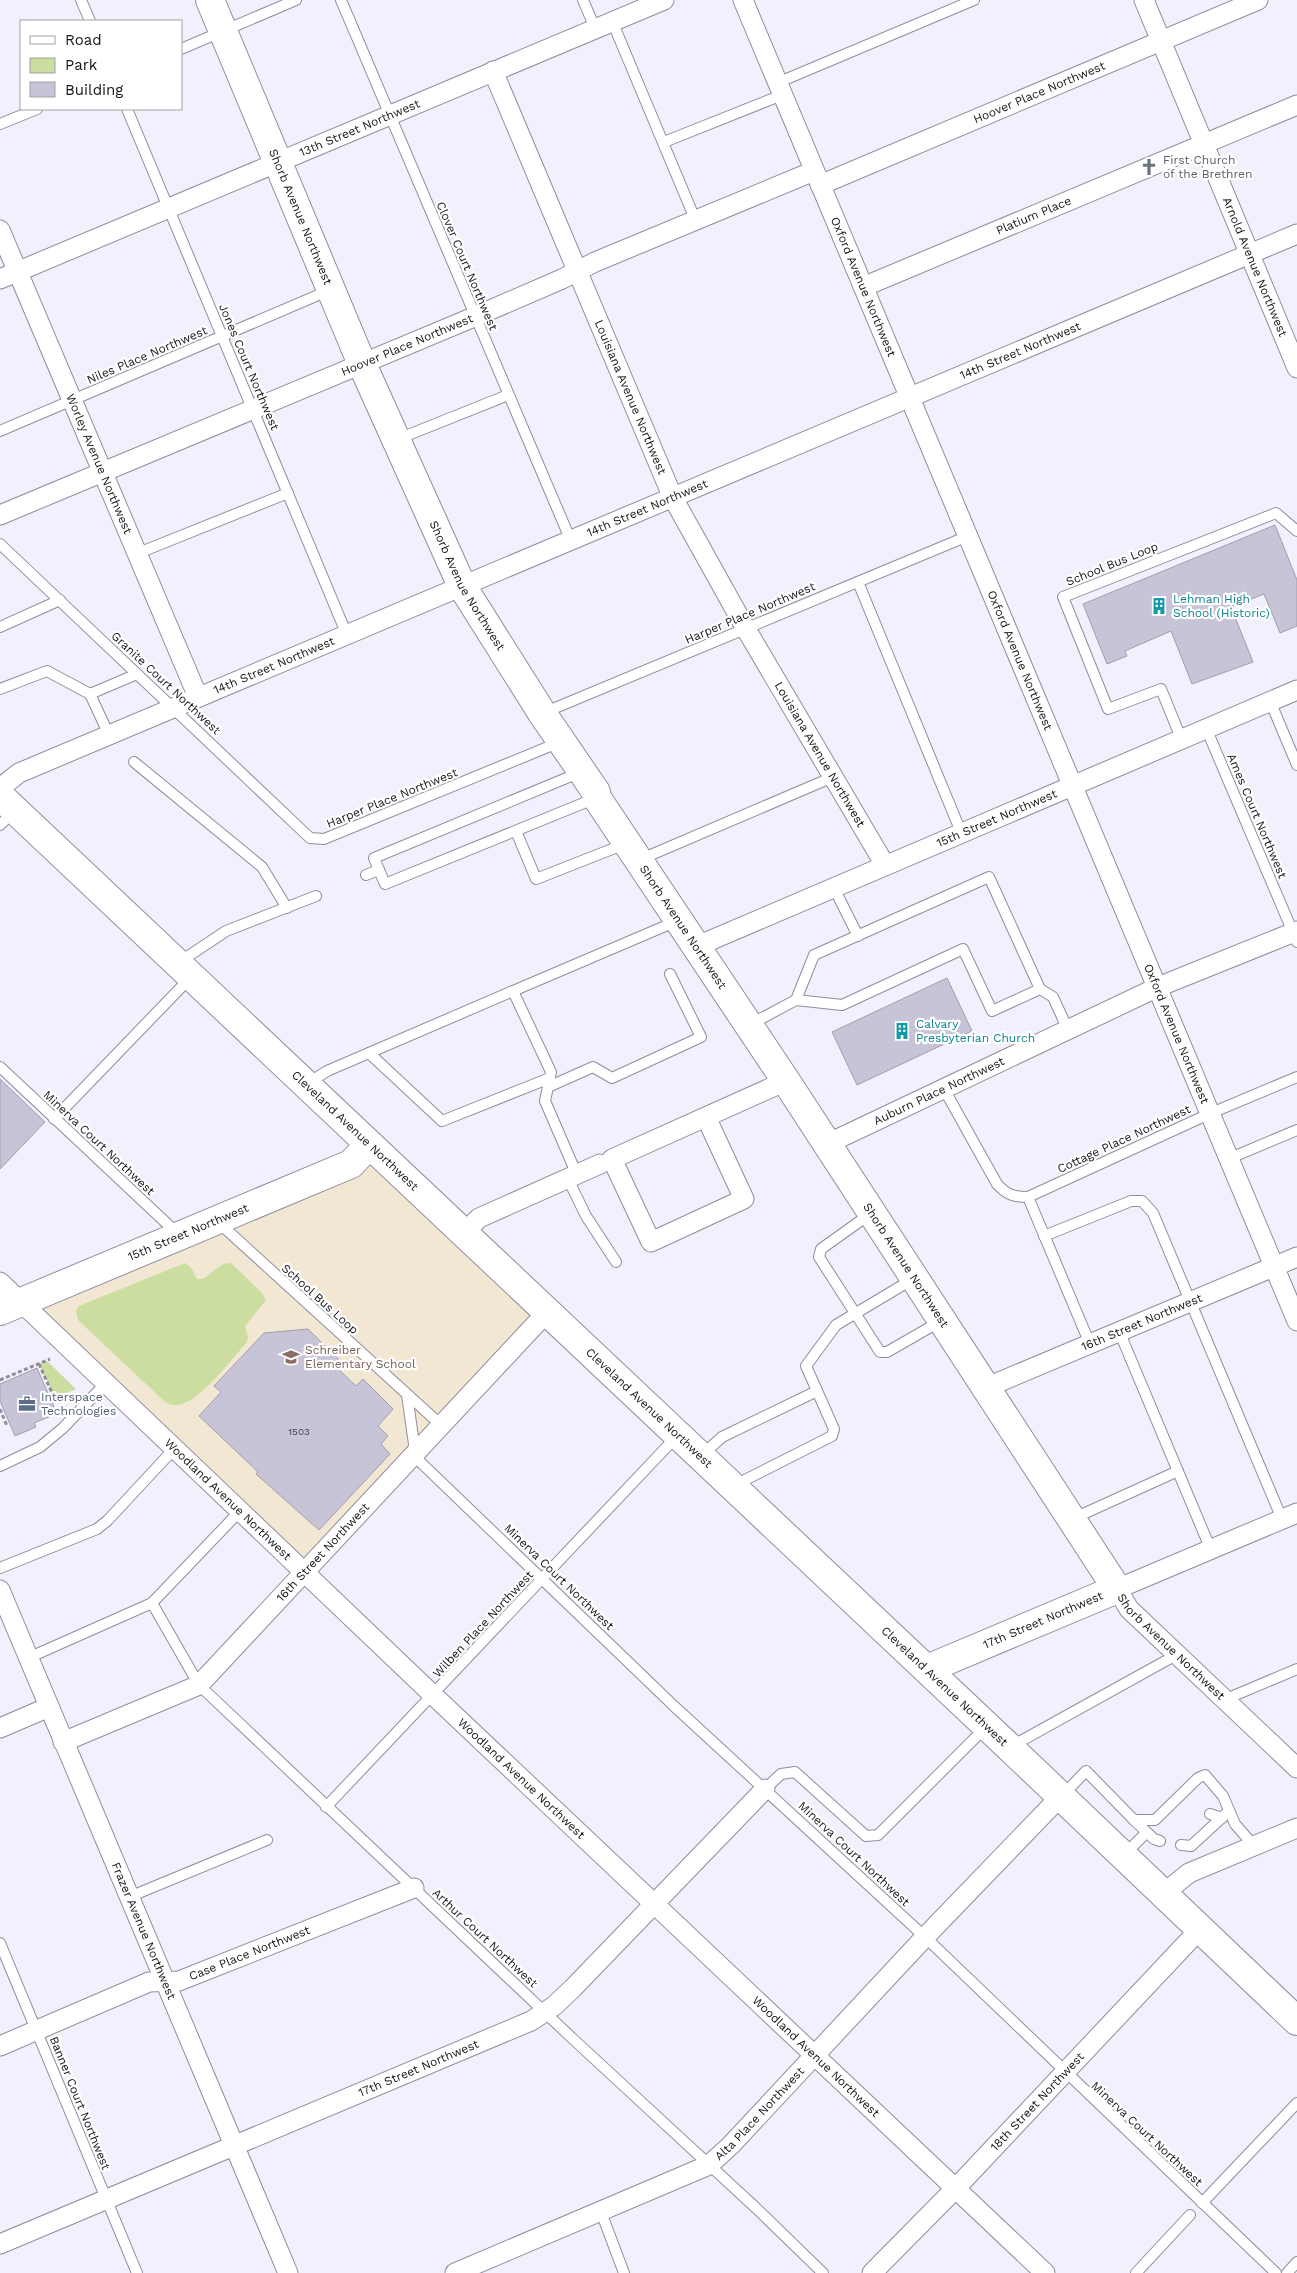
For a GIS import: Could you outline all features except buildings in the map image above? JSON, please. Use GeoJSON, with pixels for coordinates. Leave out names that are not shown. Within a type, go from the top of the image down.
{"type":"FeatureCollection","features":[{"type":"Feature","properties":{"kind":"street","name":"Shorb Avenue Northwest"},"geometry":{"type":"LineString","coordinates":[[210,0],[362,364],[462,586],[542,713],[596,792],[597,798],[786,1081],[1129,1609],[1297,1768]]}},
{"type":"Feature","properties":{"kind":"street","name":"13th Street Northwest"},"geometry":{"type":"LineString","coordinates":[[9,276],[389,114],[664,0]]}},
{"type":"Feature","properties":{"kind":"street","name":"Oxford Avenue Northwest"},"geometry":{"type":"LineString","coordinates":[[743,0],[1297,1321]]}},
{"type":"Feature","properties":{"kind":"street","name":"Arnold Avenue Northwest"},"geometry":{"type":"LineString","coordinates":[[1144,0],[1296,363]]}},
{"type":"Feature","properties":{"kind":"street","name":"Hoover Place Northwest"},"geometry":{"type":"LineString","coordinates":[[0,515],[474,317],[695,219],[817,178],[1162,42],[1258,0]]}},
{"type":"Feature","properties":{"kind":"street","name":"Louisiana Avenue Northwest"},"geometry":{"type":"LineString","coordinates":[[493,71],[673,498],[746,628],[884,864]]}},
{"type":"Feature","properties":{"kind":"street","name":"Platium Place"},"geometry":{"type":"LineString","coordinates":[[863,287],[1297,105]]}},
{"type":"Feature","properties":{"kind":"street","name":"Worley Avenue Northwest"},"geometry":{"type":"LineString","coordinates":[[0,230],[9,276],[72,401],[198,697]]}},
{"type":"Feature","properties":{"kind":"street","name":"14th Street Northwest"},"geometry":{"type":"LineString","coordinates":[[0,788],[19,773],[1297,234]]}},
{"type":"Feature","properties":{"kind":"street","name":"15th Street Northwest"},"geometry":{"type":"LineString","coordinates":[[695,947],[834,888],[884,864],[1297,690]]}},
{"type":"Feature","properties":{"kind":"street","name":"Cleveland Avenue Northwest"},"geometry":{"type":"LineString","coordinates":[[5,810],[183,970],[464,1233],[1297,2021]]}},
{"type":"Feature","properties":{"kind":"street","name":"Auburn Place Northwest"},"geometry":{"type":"LineString","coordinates":[[827,1144],[1158,987],[1296,935]]}},
{"type":"Feature","properties":{"kind":"street"},"geometry":{"type":"LineString","coordinates":[[464,1233],[479,1218],[786,1081]]}},
{"type":"Feature","properties":{"kind":"street"},"geometry":{"type":"LineString","coordinates":[[606,1162],[652,1242],[744,1199],[706,1117]]}},
{"type":"Feature","properties":{"kind":"street","name":"15th Street Northwest"},"geometry":{"type":"LineString","coordinates":[[11,1307],[217,1222],[351,1164],[369,1145]]}},
{"type":"Feature","properties":{"kind":"street","name":"16th Street Northwest"},"geometry":{"type":"LineString","coordinates":[[985,1388],[1297,1257]]}},
{"type":"Feature","properties":{"kind":"street","name":"Woodland Avenue Northwest"},"geometry":{"type":"LineString","coordinates":[[0,1282],[11,1307],[104,1384],[174,1449],[1045,2273]]}},
{"type":"Feature","properties":{"kind":"street","name":"16th Street Northwest"},"geometry":{"type":"LineString","coordinates":[[63,1742],[199,1685],[548,1312]]}},
{"type":"Feature","properties":{"kind":"street","name":"17th Street Northwest"},"geometry":{"type":"LineString","coordinates":[[927,1669],[1290,1516]]}},
{"type":"Feature","properties":{"kind":"street","name":"Frazer Avenue Northwest"},"geometry":{"type":"LineString","coordinates":[[0,1590],[288,2273]]}},
{"type":"Feature","properties":{"kind":"street"},"geometry":{"type":"LineString","coordinates":[[0,1728],[49,1708]]}},
{"type":"Feature","properties":{"kind":"street","name":"17th Street Northwest"},"geometry":{"type":"LineString","coordinates":[[0,2244],[234,2144],[531,2021],[546,2012],[573,1988],[765,1789]]}},
{"type":"Feature","properties":{"kind":"street","name":"Alta Place Northwest"},"geometry":{"type":"LineString","coordinates":[[454,2273],[709,2165],[730,2146],[925,1937],[1060,1797]]}},
{"type":"Feature","properties":{"kind":"street"},"geometry":{"type":"LineString","coordinates":[[1163,1894],[1189,1873],[1297,1828]]}},
{"type":"Feature","properties":{"kind":"street","name":"Case Place Northwest"},"geometry":{"type":"LineString","coordinates":[[0,2046],[149,1982],[179,1981],[414,1888]]}},
{"type":"Feature","properties":{"kind":"street","name":"18th Street Northwest"},"geometry":{"type":"LineString","coordinates":[[872,2273],[1200,1930]]}},
{"type":"Feature","properties":{"kind":"lane"},"geometry":{"type":"LineString","coordinates":[[81,0],[90,20]]}},
{"type":"Feature","properties":{"kind":"lane"},"geometry":{"type":"LineString","coordinates":[[182,49],[296,0]]}},
{"type":"Feature","properties":{"kind":"lane","name":"Clover Court Northwest"},"geometry":{"type":"LineString","coordinates":[[341,0],[474,317],[572,541]]}},
{"type":"Feature","properties":{"kind":"lane"},"geometry":{"type":"LineString","coordinates":[[583,0],[595,28]]}},
{"type":"Feature","properties":{"kind":"lane"},"geometry":{"type":"LineString","coordinates":[[664,142],[974,0]]}},
{"type":"Feature","properties":{"kind":"lane"},"geometry":{"type":"LineString","coordinates":[[612,21],[695,219]]}},
{"type":"Feature","properties":{"kind":"lane"},"geometry":{"type":"LineString","coordinates":[[0,124],[35,110]]}},
{"type":"Feature","properties":{"kind":"lane","name":"Jones Court Northwest"},"geometry":{"type":"LineString","coordinates":[[127,110],[347,635]]}},
{"type":"Feature","properties":{"kind":"lane","name":"Niles Place Northwest"},"geometry":{"type":"LineString","coordinates":[[0,431],[331,290]]}},
{"type":"Feature","properties":{"kind":"lane"},"geometry":{"type":"LineString","coordinates":[[396,440],[508,395]]}},
{"type":"Feature","properties":{"kind":"lane"},"geometry":{"type":"LineString","coordinates":[[136,554],[288,493]]}},
{"type":"Feature","properties":{"kind":"lane","name":"School Bus Loop"},"geometry":{"type":"LineString","coordinates":[[1181,738],[1161,689],[1108,709],[1062,598],[1276,513],[1297,530]]}},
{"type":"Feature","properties":{"kind":"lane","name":"Harper Place Northwest"},"geometry":{"type":"LineString","coordinates":[[542,713],[968,536]]}},
{"type":"Feature","properties":{"kind":"lane","name":"Granite Court Northwest"},"geometry":{"type":"LineString","coordinates":[[0,544],[310,838],[315,840]]}},
{"type":"Feature","properties":{"kind":"lane"},"geometry":{"type":"LineString","coordinates":[[858,582],[961,832]]}},
{"type":"Feature","properties":{"kind":"lane"},"geometry":{"type":"LineString","coordinates":[[0,627],[60,600]]}},
{"type":"Feature","properties":{"kind":"lane"},"geometry":{"type":"LineString","coordinates":[[0,689],[47,671],[90,694],[109,735]]}},
{"type":"Feature","properties":{"kind":"lane"},"geometry":{"type":"LineString","coordinates":[[90,694],[137,674]]}},
{"type":"Feature","properties":{"kind":"lane"},"geometry":{"type":"LineString","coordinates":[[1270,701],[1297,765]]}},
{"type":"Feature","properties":{"kind":"lane","name":"Ames Court Northwest"},"geometry":{"type":"LineString","coordinates":[[1206,728],[1296,935]]}},
{"type":"Feature","properties":{"kind":"lane","name":"Harper Place Northwest"},"geometry":{"type":"LineString","coordinates":[[315,840],[324,839],[561,742]]}},
{"type":"Feature","properties":{"kind":"lane"},"geometry":{"type":"LineString","coordinates":[[134,762],[262,867],[287,908]]}},
{"type":"Feature","properties":{"kind":"lane"},"geometry":{"type":"LineString","coordinates":[[582,772],[374,858],[385,884],[597,798]]}},
{"type":"Feature","properties":{"kind":"lane"},"geometry":{"type":"LineString","coordinates":[[516,831],[536,879],[634,851],[833,777]]}},
{"type":"Feature","properties":{"kind":"lane"},"geometry":{"type":"LineString","coordinates":[[366,875],[379,870]]}},
{"type":"Feature","properties":{"kind":"lane"},"geometry":{"type":"LineString","coordinates":[[796,1000],[814,956],[989,877],[1040,989],[1053,997],[1068,1030]]}},
{"type":"Feature","properties":{"kind":"lane"},"geometry":{"type":"LineString","coordinates":[[834,888],[858,936]]}},
{"type":"Feature","properties":{"kind":"lane"},"geometry":{"type":"LineString","coordinates":[[54,1118],[183,970],[226,931],[316,896]]}},
{"type":"Feature","properties":{"kind":"lane"},"geometry":{"type":"LineString","coordinates":[[305,1085],[327,1071],[678,920]]}},
{"type":"Feature","properties":{"kind":"lane"},"geometry":{"type":"LineString","coordinates":[[748,1025],[796,1000],[842,1005],[963,949],[992,1011],[1040,989]]}},
{"type":"Feature","properties":{"kind":"lane"},"geometry":{"type":"LineString","coordinates":[[369,1053],[442,1122],[593,1067],[612,1078],[701,1037],[670,974]]}},
{"type":"Feature","properties":{"kind":"lane"},"geometry":{"type":"LineString","coordinates":[[513,991],[551,1072],[545,1101],[586,1216],[616,1262]]}},
{"type":"Feature","properties":{"kind":"lane","name":"Minerva Court Northwest"},"geometry":{"type":"LineString","coordinates":[[0,1067],[180,1236]]}},
{"type":"Feature","properties":{"kind":"lane","name":"Cottage Place Northwest"},"geometry":{"type":"LineString","coordinates":[[944,1089],[997,1184],[1005,1193],[1015,1197],[1028,1197],[1209,1114],[1297,1077]]}},
{"type":"Feature","properties":{"kind":"lane"},"geometry":{"type":"LineString","coordinates":[[1228,1158],[1297,1130]]}},
{"type":"Feature","properties":{"kind":"lane"},"geometry":{"type":"LineString","coordinates":[[1028,1197],[1090,1344]]}},
{"type":"Feature","properties":{"kind":"lane"},"geometry":{"type":"LineString","coordinates":[[1044,1236],[1131,1201],[1142,1202],[1152,1213],[1190,1302],[1290,1516]]}},
{"type":"Feature","properties":{"kind":"lane"},"geometry":{"type":"LineString","coordinates":[[872,1213],[821,1249],[819,1257],[880,1352],[887,1352],[942,1321]]}},
{"type":"Feature","properties":{"kind":"lane","name":"School Bus Loop"},"geometry":{"type":"LineString","coordinates":[[217,1222],[441,1425]]}},
{"type":"Feature","properties":{"kind":"lane"},"geometry":{"type":"LineString","coordinates":[[732,1486],[832,1436],[834,1429],[806,1366],[836,1325],[914,1278]]}},
{"type":"Feature","properties":{"kind":"lane"},"geometry":{"type":"LineString","coordinates":[[1119,1331],[1211,1550]]}},
{"type":"Feature","properties":{"kind":"lane"},"geometry":{"type":"LineString","coordinates":[[0,1466],[40,1447],[63,1428],[104,1384]]}},
{"type":"Feature","properties":{"kind":"lane"},"geometry":{"type":"LineString","coordinates":[[700,1456],[722,1438],[817,1391]]}},
{"type":"Feature","properties":{"kind":"lane"},"geometry":{"type":"LineString","coordinates":[[407,1394],[414,1444],[413,1455]]}},
{"type":"Feature","properties":{"kind":"lane","name":"Wilben Place Northwest"},"geometry":{"type":"LineString","coordinates":[[326,1807],[678,1435]]}},
{"type":"Feature","properties":{"kind":"lane"},"geometry":{"type":"LineString","coordinates":[[0,1568],[98,1528],[108,1520],[174,1449]]}},
{"type":"Feature","properties":{"kind":"lane","name":"Minerva Court Northwest"},"geometry":{"type":"LineString","coordinates":[[413,1455],[675,1707],[925,1937],[1276,2273]]}},
{"type":"Feature","properties":{"kind":"lane"},"geometry":{"type":"LineString","coordinates":[[1071,1519],[1178,1471]]}},
{"type":"Feature","properties":{"kind":"lane"},"geometry":{"type":"LineString","coordinates":[[28,1658],[152,1603],[240,1511]]}},
{"type":"Feature","properties":{"kind":"lane","name":"Arthur Court Northwest"},"geometry":{"type":"LineString","coordinates":[[152,1603],[199,1685],[326,1807],[823,2273]]}},
{"type":"Feature","properties":{"kind":"lane"},"geometry":{"type":"LineString","coordinates":[[1009,1747],[1178,1654]]}},
{"type":"Feature","properties":{"kind":"lane"},"geometry":{"type":"LineString","coordinates":[[1226,1699],[1297,1669]]}},
{"type":"Feature","properties":{"kind":"lane"},"geometry":{"type":"LineString","coordinates":[[765,1789],[780,1774],[795,1772],[866,1836],[878,1835],[986,1726]]}},
{"type":"Feature","properties":{"kind":"lane"},"geometry":{"type":"LineString","coordinates":[[1060,1797],[1086,1771],[1146,1833],[1154,1840],[1160,1841]]}},
{"type":"Feature","properties":{"kind":"lane"},"geometry":{"type":"LineString","coordinates":[[1155,1820],[1198,1778],[1205,1775],[1223,1796],[1225,1814],[1254,1846]]}},
{"type":"Feature","properties":{"kind":"lane"},"geometry":{"type":"LineString","coordinates":[[1172,1803],[1184,1806]]}},
{"type":"Feature","properties":{"kind":"lane"},"geometry":{"type":"LineString","coordinates":[[1210,1814],[1225,1814]]}},
{"type":"Feature","properties":{"kind":"lane"},"geometry":{"type":"LineString","coordinates":[[1181,1845],[1191,1846],[1225,1814]]}},
{"type":"Feature","properties":{"kind":"lane"},"geometry":{"type":"LineString","coordinates":[[1134,1820],[1155,1820],[1167,1824]]}},
{"type":"Feature","properties":{"kind":"lane"},"geometry":{"type":"LineString","coordinates":[[1193,1832],[1204,1835]]}},
{"type":"Feature","properties":{"kind":"lane"},"geometry":{"type":"LineString","coordinates":[[1123,1856],[1146,1833]]}},
{"type":"Feature","properties":{"kind":"lane"},"geometry":{"type":"LineString","coordinates":[[129,1896],[267,1840]]}},
{"type":"Feature","properties":{"kind":"lane","name":"Banner Court Northwest"},"geometry":{"type":"LineString","coordinates":[[0,1943],[37,2030],[104,2199],[137,2273]]}},
{"type":"Feature","properties":{"kind":"lane"},"geometry":{"type":"LineString","coordinates":[[1202,2203],[1297,2103]]}},
{"type":"Feature","properties":{"kind":"lane"},"geometry":{"type":"LineString","coordinates":[[600,2212],[624,2273]]}},
{"type":"Feature","properties":{"kind":"lane"},"geometry":{"type":"LineString","coordinates":[[1136,2273],[1190,2215]]}},
{"type":"Feature","properties":{"kind":"lane"},"geometry":{"type":"LineString","coordinates":[[1287,2273],[1297,2262]]}},
{"type":"Feature","properties":{"kind":"path"},"geometry":{"type":"LineString","coordinates":[[0,1380],[50,1359]]}},
{"type":"Feature","properties":{"kind":"path"},"geometry":{"type":"LineString","coordinates":[[39,1364],[53,1395],[49,1396]]}},
{"type":"Feature","properties":{"kind":"path"},"geometry":{"type":"LineString","coordinates":[[0,1409],[7,1426]]}},
{"type":"Feature","properties":{"kind":"shaded area","name":"Schreiber Elementary School"},"geometry":{"type":"Polygon","coordinates":[[[369,1145],[547,1312],[304,1573],[21,1302],[369,1145]]]}},
{"type":"Feature","properties":{"kind":"green space"},"geometry":{"type":"Polygon","coordinates":[[[185,1263],[192,1269],[197,1279],[203,1279],[223,1264],[231,1263],[262,1293],[266,1300],[245,1326],[248,1337],[247,1342],[224,1369],[196,1396],[187,1402],[174,1405],[164,1401],[78,1320],[76,1311],[79,1306],[185,1263]]]}},
{"type":"Feature","properties":{"kind":"green space"},"geometry":{"type":"Polygon","coordinates":[[[47,1361],[76,1389],[51,1400],[49,1396],[53,1394],[39,1364],[47,1361]]]}},
{"type":"Feature","properties":{"kind":"place","name":"First Church of the Brethren"},"geometry":{"type":"Point","coordinates":[1149,167]}},
{"type":"Feature","properties":{"kind":"place","name":"Lehman High School (Historic)"},"geometry":{"type":"Point","coordinates":[1159,606]}},
{"type":"Feature","properties":{"kind":"place","name":"Calvary Presbyterian Church"},"geometry":{"type":"Point","coordinates":[902,1031]}},
{"type":"Feature","properties":{"kind":"place","name":"Schreiber Elementary School"},"geometry":{"type":"Point","coordinates":[291,1357]}},
{"type":"Feature","properties":{"kind":"place","name":"Interspace Technologies"},"geometry":{"type":"Point","coordinates":[27,1404]}}]}
